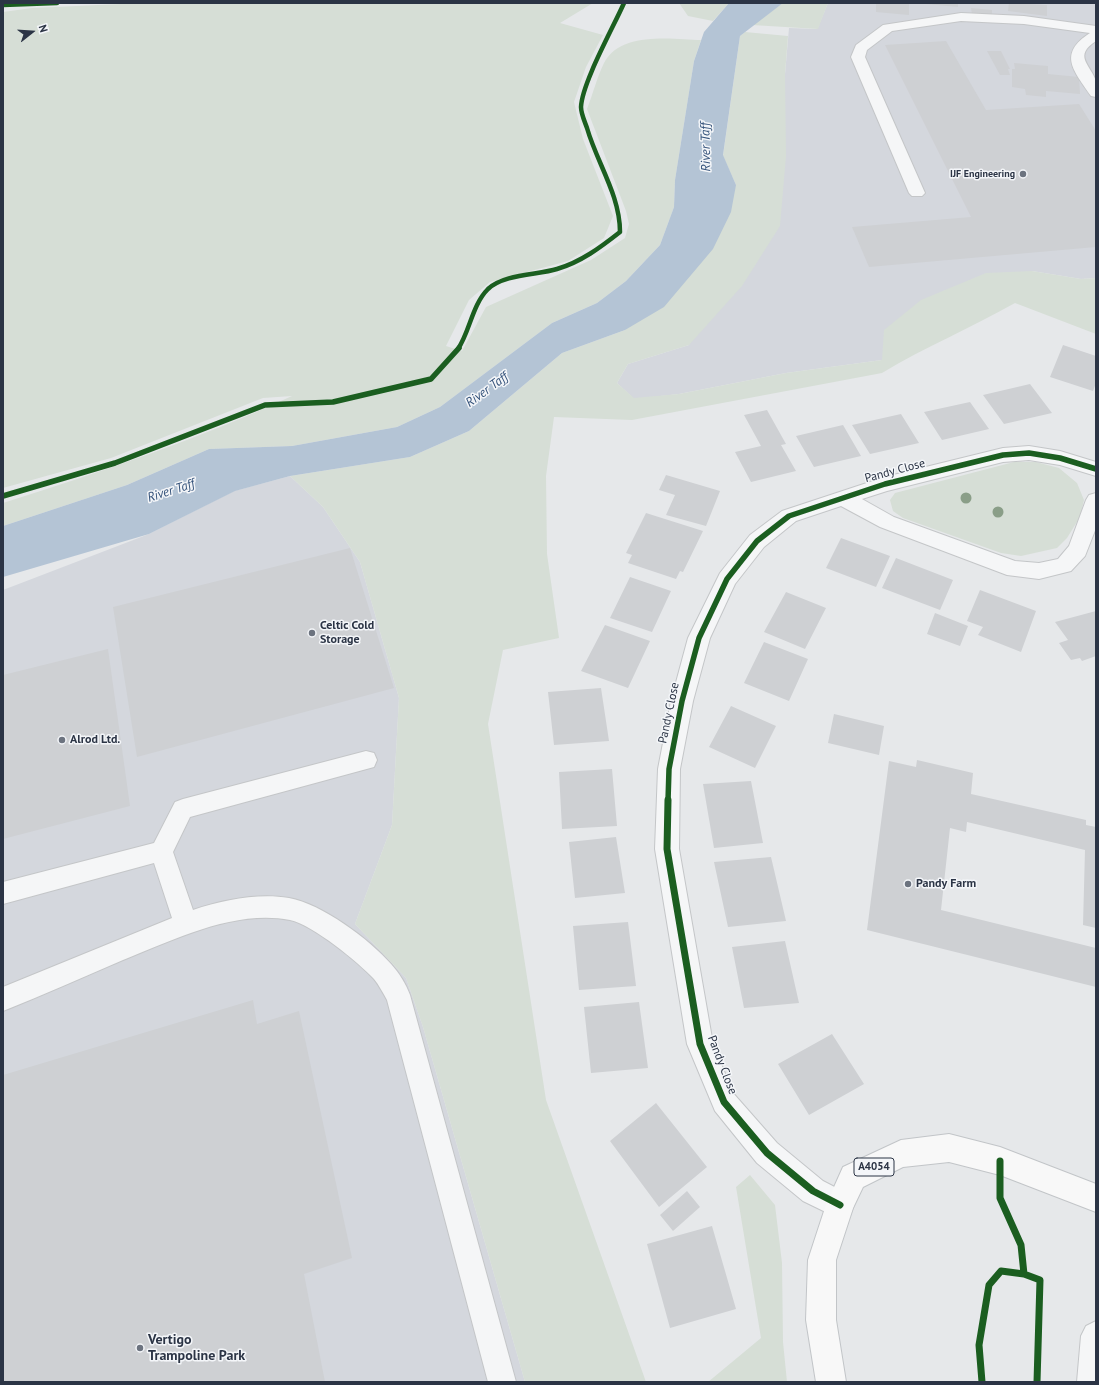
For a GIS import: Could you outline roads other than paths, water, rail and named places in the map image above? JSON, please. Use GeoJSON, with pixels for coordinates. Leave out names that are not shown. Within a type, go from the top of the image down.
{"type":"FeatureCollection","features":[{"type":"Feature","properties":{"kind":"main road","name":"A4054"},"geometry":{"type":"LineString","coordinates":[[831,1382],[821,1320],[822,1260],[840,1205],[853,1177],[901,1154],[949,1148],[1000,1161],[1096,1198]]}},
{"type":"Feature","properties":{"kind":"street","name":"Pandy Close"},"geometry":{"type":"LineString","coordinates":[[840,1205],[813,1191],[767,1153],[724,1102],[700,1044],[667,849],[670,769],[682,701],[699,638],[727,579],[757,541],[788,516],[886,484],[1003,455],[1029,452],[1060,458],[1096,469]]}},
{"type":"Feature","properties":{"kind":"street"},"geometry":{"type":"LineString","coordinates":[[844,498],[887,522],[1014,569],[1039,571],[1064,565],[1078,550],[1096,500]]}},
{"type":"Feature","properties":{"kind":"street"},"geometry":{"type":"LineString","coordinates":[[1092,1382],[1096,1336]]}},
{"type":"Feature","properties":{"kind":"lane"},"geometry":{"type":"LineString","coordinates":[[917,192],[858,57],[861,48],[888,28],[961,18],[1024,20],[1096,30]]}},
{"type":"Feature","properties":{"kind":"lane"},"geometry":{"type":"LineString","coordinates":[[1096,36],[1085,42],[1077,54],[1078,64],[1096,93]]}},
{"type":"Feature","properties":{"kind":"lane"},"geometry":{"type":"LineString","coordinates":[[185,922],[161,851],[183,809],[366,760]]}},
{"type":"Feature","properties":{"kind":"lane"},"geometry":{"type":"LineString","coordinates":[[3,893],[161,851]]}},
{"type":"Feature","properties":{"kind":"lane"},"geometry":{"type":"LineString","coordinates":[[3,999],[185,922],[222,913],[255,909],[290,909],[323,924],[360,951],[380,969],[398,995],[502,1382]]}},
{"type":"Feature","properties":{"kind":"water","name":"River Taff"},"geometry":{"type":"Polygon","coordinates":[[[729,3],[783,3],[740,36],[723,155],[736,185],[731,212],[713,249],[664,307],[625,330],[562,353],[469,431],[410,457],[290,476],[235,491],[149,534],[3,577],[3,526],[127,485],[209,449],[292,446],[397,427],[440,407],[552,323],[597,303],[626,281],[660,245],[674,207],[675,180],[694,61],[704,32],[729,3]]]}},
{"type":"Feature","properties":{"kind":"place","name":"IJF Engineering"},"geometry":{"type":"Point","coordinates":[1023,174]}},
{"type":"Feature","properties":{"kind":"place","name":"Celtic Cold Storage"},"geometry":{"type":"Point","coordinates":[312,633]}},
{"type":"Feature","properties":{"kind":"place","name":"Alrod Ltd."},"geometry":{"type":"Point","coordinates":[62,740]}},
{"type":"Feature","properties":{"kind":"place","name":"Pandy Farm"},"geometry":{"type":"Point","coordinates":[908,884]}},
{"type":"Feature","properties":{"kind":"place","name":"Vertigo Trampoline Park"},"geometry":{"type":"Point","coordinates":[140,1348]}}]}
